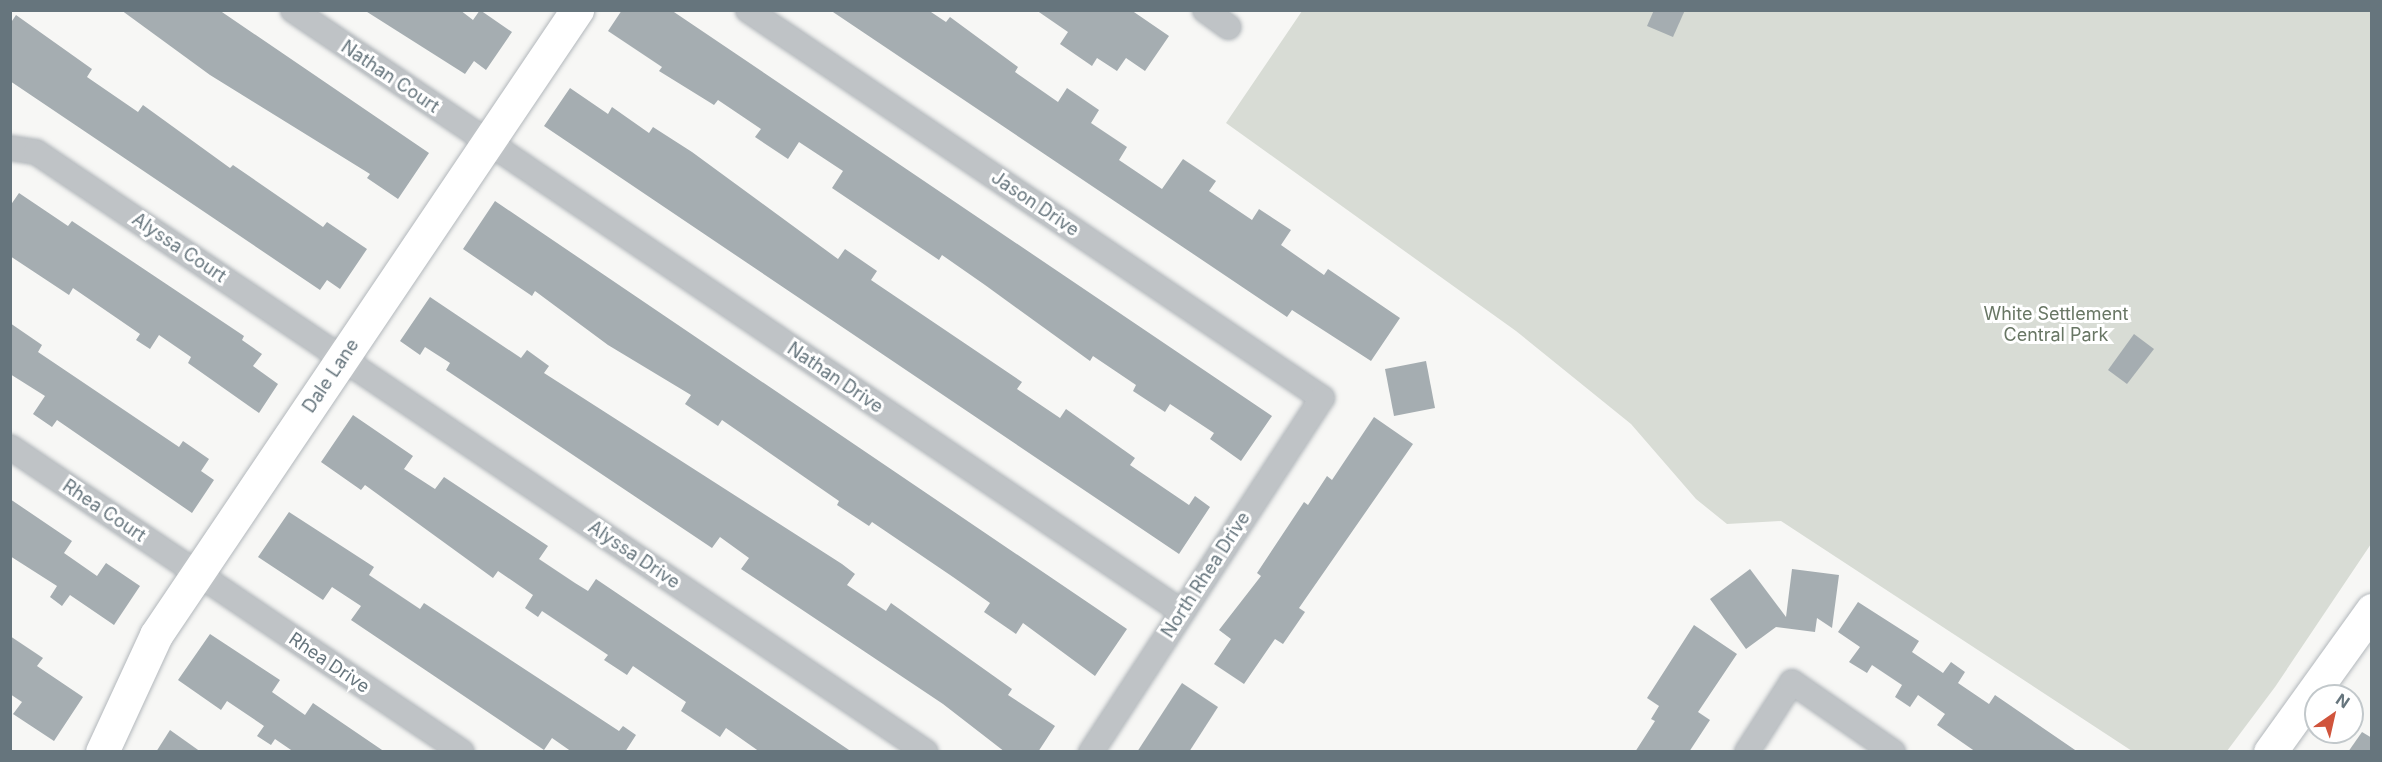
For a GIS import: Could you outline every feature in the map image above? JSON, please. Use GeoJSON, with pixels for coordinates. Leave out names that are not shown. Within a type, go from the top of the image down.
{"type":"FeatureCollection","features":[{"type":"Feature","properties":{"kind":"street","name":"Nathan Court"},"geometry":{"type":"LineString","coordinates":[[293,10],[488,143]]}},
{"type":"Feature","properties":{"kind":"street","name":"Dale Lane"},"geometry":{"type":"LineString","coordinates":[[102,752],[156,635],[577,10]]}},
{"type":"Feature","properties":{"kind":"street","name":"Jason Drive"},"geometry":{"type":"LineString","coordinates":[[748,10],[1322,398]]}},
{"type":"Feature","properties":{"kind":"street"},"geometry":{"type":"LineString","coordinates":[[1205,10],[1228,27]]}},
{"type":"Feature","properties":{"kind":"street","name":"Nathan Drive"},"geometry":{"type":"LineString","coordinates":[[488,143],[1182,612]]}},
{"type":"Feature","properties":{"kind":"street","name":"Alyssa Court"},"geometry":{"type":"LineString","coordinates":[[10,148],[36,152],[342,359]]}},
{"type":"Feature","properties":{"kind":"street","name":"Alyssa Drive"},"geometry":{"type":"LineString","coordinates":[[342,359],[926,752]]}},
{"type":"Feature","properties":{"kind":"street","name":"North Rhea Drive"},"geometry":{"type":"LineString","coordinates":[[1090,752],[1322,398]]}},
{"type":"Feature","properties":{"kind":"street","name":"Rhea Court"},"geometry":{"type":"LineString","coordinates":[[10,447],[197,574]]}},
{"type":"Feature","properties":{"kind":"street","name":"Rhea Drive"},"geometry":{"type":"LineString","coordinates":[[197,574],[462,752]]}},
{"type":"Feature","properties":{"kind":"street"},"geometry":{"type":"LineString","coordinates":[[2270,752],[2372,610]]}},
{"type":"Feature","properties":{"kind":"street"},"geometry":{"type":"LineString","coordinates":[[1747,752],[1792,682],[1893,752]]}},
{"type":"Feature","properties":{"kind":"green space","name":"White Settlement Central Park"},"geometry":{"type":"Polygon","coordinates":[[[1302,11],[2371,11],[2371,544],[2275,687],[2227,751],[2132,751],[1781,521],[1727,524],[1696,499],[1631,424],[1516,331],[1226,123],[1302,11]]]}},
{"type":"Feature","properties":{"kind":"building"},"geometry":{"type":"Polygon","coordinates":[[[121,10],[219,10],[429,153],[398,199],[367,178],[370,174],[210,75],[121,10]]]}},
{"type":"Feature","properties":{"kind":"building"},"geometry":{"type":"Polygon","coordinates":[[[364,10],[460,10],[473,20],[480,10],[512,32],[486,70],[474,61],[465,74],[364,10]]]}},
{"type":"Feature","properties":{"kind":"building"},"geometry":{"type":"Polygon","coordinates":[[[622,10],[671,10],[1272,416],[1241,461],[1210,439],[1214,433],[1170,404],[1165,412],[1133,391],[1136,385],[1093,356],[1090,361],[942,255],[939,260],[832,188],[843,171],[799,142],[788,159],[755,137],[761,129],[718,100],[714,105],[659,71],[662,67],[608,31],[622,10]]]}},
{"type":"Feature","properties":{"kind":"building"},"geometry":{"type":"Polygon","coordinates":[[[830,10],[928,10],[946,22],[950,17],[1018,67],[1015,72],[1058,102],[1067,88],[1099,110],[1091,123],[1127,147],[1119,160],[1162,189],[1183,159],[1216,181],[1209,191],[1252,220],[1259,209],[1291,230],[1281,245],[1324,275],[1328,269],[1400,318],[1371,361],[1292,310],[1287,317],[830,10]]]}},
{"type":"Feature","properties":{"kind":"building"},"geometry":{"type":"Polygon","coordinates":[[[1036,10],[1131,10],[1169,36],[1145,71],[1126,58],[1117,71],[1097,58],[1092,66],[1060,44],[1068,32],[1036,10]]]}},
{"type":"Feature","properties":{"kind":"building"},"geometry":{"type":"Polygon","coordinates":[[[1654,10],[1685,10],[1673,37],[1647,26],[1654,10]]]}},
{"type":"Feature","properties":{"kind":"building"},"geometry":{"type":"Polygon","coordinates":[[[16,15],[92,69],[87,77],[138,112],[143,105],[230,168],[233,165],[323,227],[327,222],[367,249],[340,289],[327,280],[320,290],[10,81],[10,24],[16,15]]]}},
{"type":"Feature","properties":{"kind":"building"},"geometry":{"type":"Polygon","coordinates":[[[570,88],[608,114],[612,107],[649,133],[653,127],[692,152],[838,259],[845,249],[877,271],[871,280],[1022,382],[1017,389],[1060,418],[1066,409],[1135,458],[1130,465],[1189,505],[1195,496],[1210,507],[1179,554],[544,126],[570,88]]]}},
{"type":"Feature","properties":{"kind":"building"},"geometry":{"type":"Polygon","coordinates":[[[19,193],[68,226],[72,221],[244,336],[242,340],[262,354],[253,366],[278,384],[259,413],[188,363],[191,357],[159,335],[150,349],[136,340],[140,334],[73,288],[69,295],[10,256],[10,206],[19,193]]]}},
{"type":"Feature","properties":{"kind":"building"},"geometry":{"type":"Polygon","coordinates":[[[495,201],[1127,629],[1095,676],[1023,623],[1016,634],[984,612],[990,603],[953,577],[872,522],[869,526],[837,505],[839,501],[722,420],[718,426],[685,404],[691,395],[608,345],[535,291],[532,296],[463,249],[495,201]]]}},
{"type":"Feature","properties":{"kind":"building"},"geometry":{"type":"Polygon","coordinates":[[[430,297],[521,358],[527,350],[549,366],[544,373],[842,564],[855,574],[847,585],[886,611],[891,603],[1012,689],[1008,695],[1055,726],[1038,752],[1005,752],[943,704],[741,569],[749,558],[720,537],[712,548],[446,370],[450,363],[425,347],[420,355],[400,341],[430,297]]]}},
{"type":"Feature","properties":{"kind":"building"},"geometry":{"type":"Polygon","coordinates":[[[10,323],[42,345],[38,352],[179,447],[183,441],[209,459],[201,471],[214,480],[192,513],[57,420],[52,427],[33,414],[45,396],[10,374],[10,323]]]}},
{"type":"Feature","properties":{"kind":"building"},"geometry":{"type":"Polygon","coordinates":[[[2134,334],[2154,349],[2127,384],[2108,370],[2134,334]]]}},
{"type":"Feature","properties":{"kind":"building"},"geometry":{"type":"Polygon","coordinates":[[[1426,361],[1435,408],[1394,416],[1385,369],[1426,361]]]}},
{"type":"Feature","properties":{"kind":"building"},"geometry":{"type":"Polygon","coordinates":[[[353,415],[413,456],[404,469],[435,489],[444,477],[548,546],[539,559],[588,591],[596,579],[852,752],[760,752],[726,728],[720,737],[681,711],[686,702],[633,666],[627,675],[604,660],[608,655],[542,611],[538,617],[525,608],[533,595],[498,571],[493,578],[365,485],[361,490],[321,462],[353,415]]]}},
{"type":"Feature","properties":{"kind":"building"},"geometry":{"type":"Polygon","coordinates":[[[1374,417],[1413,444],[1299,608],[1305,612],[1283,644],[1275,639],[1244,684],[1214,664],[1231,639],[1219,630],[1261,576],[1257,573],[1304,502],[1308,505],[1327,476],[1332,480],[1374,417]]]}},
{"type":"Feature","properties":{"kind":"building"},"geometry":{"type":"Polygon","coordinates":[[[10,499],[72,541],[64,553],[97,576],[106,563],[140,586],[114,625],[70,595],[62,606],[50,597],[57,586],[10,556],[10,499]]]}},
{"type":"Feature","properties":{"kind":"building"},"geometry":{"type":"Polygon","coordinates":[[[289,512],[374,567],[369,575],[420,609],[424,603],[619,731],[623,726],[636,735],[625,752],[572,752],[552,738],[544,750],[351,620],[361,606],[332,587],[323,600],[258,557],[289,512]]]}},
{"type":"Feature","properties":{"kind":"building"},"geometry":{"type":"Polygon","coordinates":[[[1750,569],[1786,617],[1792,569],[1839,575],[1832,628],[1817,618],[1815,632],[1776,627],[1746,649],[1710,599],[1750,569]]]}},
{"type":"Feature","properties":{"kind":"building"},"geometry":{"type":"Polygon","coordinates":[[[1858,602],[1919,641],[1912,652],[1943,673],[1951,662],[1965,672],[1958,683],[1989,704],[1995,695],[2078,752],[1976,752],[1937,725],[1945,714],[1918,695],[1910,707],[1895,697],[1902,685],[1872,665],[1867,673],[1849,662],[1860,647],[1838,632],[1858,602]]]}},
{"type":"Feature","properties":{"kind":"building"},"geometry":{"type":"Polygon","coordinates":[[[1694,625],[1737,654],[1698,712],[1710,720],[1689,752],[1635,752],[1655,721],[1651,719],[1659,706],[1647,698],[1694,625]]]}},
{"type":"Feature","properties":{"kind":"building"},"geometry":{"type":"Polygon","coordinates":[[[210,634],[280,680],[272,692],[305,715],[313,703],[385,752],[294,752],[275,739],[271,745],[257,736],[264,726],[227,701],[221,710],[178,680],[210,634]]]}},
{"type":"Feature","properties":{"kind":"building"},"geometry":{"type":"Polygon","coordinates":[[[10,636],[43,658],[37,666],[83,697],[54,741],[13,714],[22,702],[10,694],[10,636]]]}},
{"type":"Feature","properties":{"kind":"building"},"geometry":{"type":"Polygon","coordinates":[[[1182,683],[1218,707],[1189,752],[1137,752],[1182,683]]]}},
{"type":"Feature","properties":{"kind":"building"},"geometry":{"type":"Polygon","coordinates":[[[170,730],[201,752],[156,752],[170,730]]]}},
{"type":"Feature","properties":{"kind":"building"},"geometry":{"type":"Polygon","coordinates":[[[2364,733],[2372,738],[2372,752],[2348,752],[2354,744],[2364,744],[2364,733]]]}}]}
